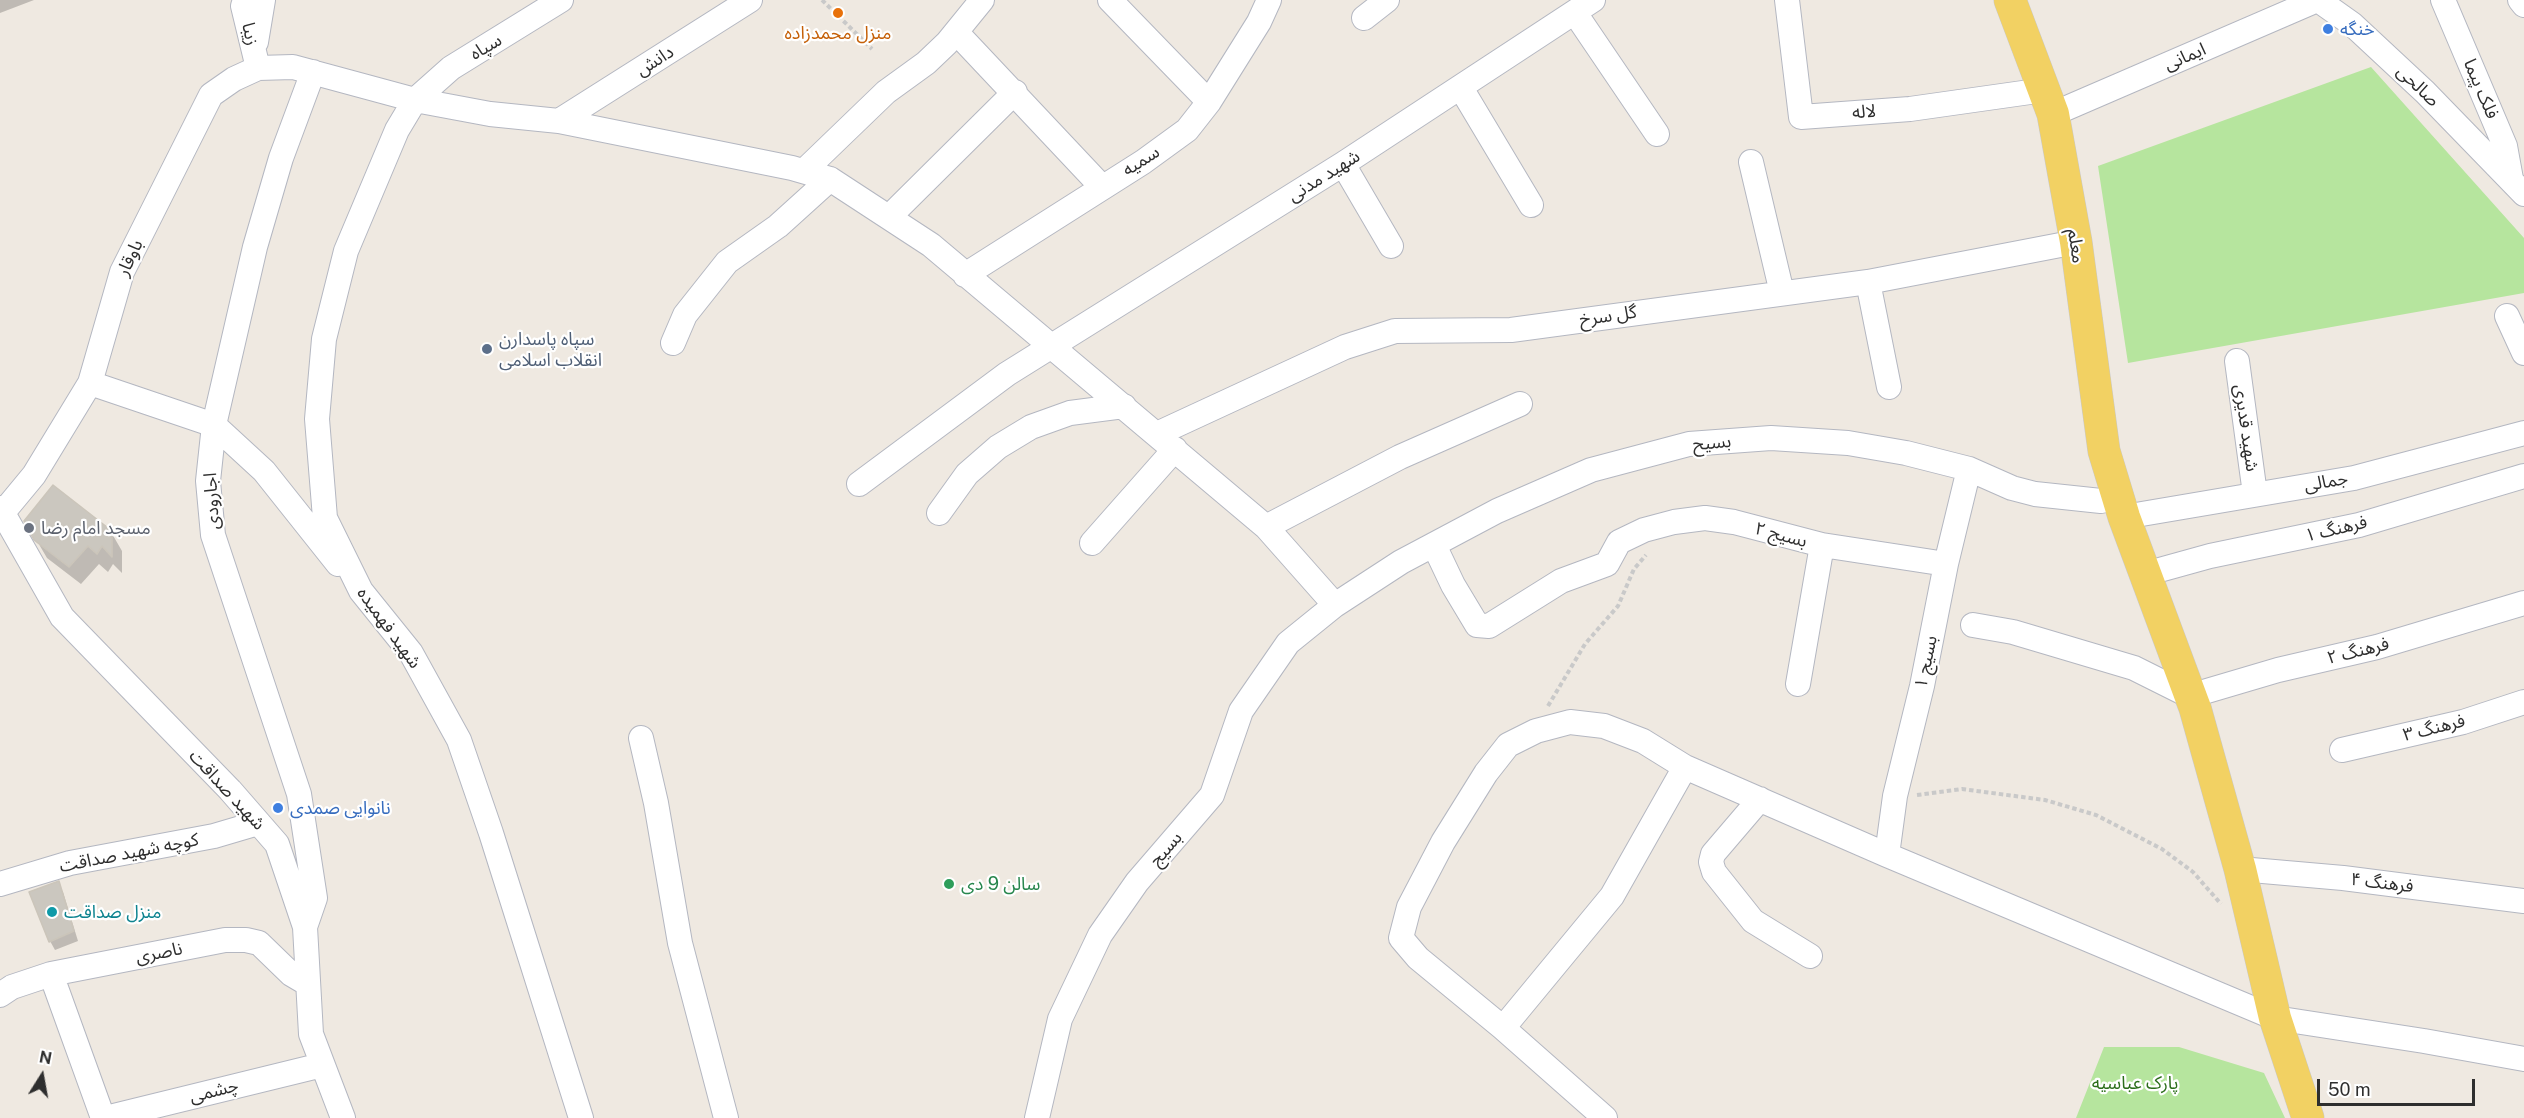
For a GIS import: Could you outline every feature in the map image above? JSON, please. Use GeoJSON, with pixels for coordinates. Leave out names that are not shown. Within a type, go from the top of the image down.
{"type":"FeatureCollection","features":[{"type":"Feature","properties":{"kind":"main road","name":"معلم"},"geometry":{"type":"LineString","coordinates":[[2010,0],[2048,102],[2076,242],[2104,451],[2121,507],[2190,696],[2240,869],[2275,1018],[2308,1118]]}},
{"type":"Feature","properties":{"kind":"street","name":"زیبا"},"geometry":{"type":"LineString","coordinates":[[245,0],[243,6],[258,68]]}},
{"type":"Feature","properties":{"kind":"street"},"geometry":{"type":"LineString","coordinates":[[258,68],[255,37],[263,0]]}},
{"type":"Feature","properties":{"kind":"street","name":"سپاه"},"geometry":{"type":"LineString","coordinates":[[415,100],[451,68],[561,0]]}},
{"type":"Feature","properties":{"kind":"street","name":"دانش"},"geometry":{"type":"LineString","coordinates":[[559,121],[750,0]]}},
{"type":"Feature","properties":{"kind":"street"},"geometry":{"type":"LineString","coordinates":[[804,171],[886,92],[926,63],[956,32],[982,0]]}},
{"type":"Feature","properties":{"kind":"street"},"geometry":{"type":"LineString","coordinates":[[1110,0],[1209,102]]}},
{"type":"Feature","properties":{"kind":"street","name":"سمیه"},"geometry":{"type":"LineString","coordinates":[[965,275],[1101,186],[1143,162],[1187,130],[1209,102],[1259,22],[1269,0]]}},
{"type":"Feature","properties":{"kind":"street"},"geometry":{"type":"LineString","coordinates":[[1364,18],[1387,0]]}},
{"type":"Feature","properties":{"kind":"street","name":"لاله"},"geometry":{"type":"LineString","coordinates":[[1787,0],[1801,117],[2048,102]]}},
{"type":"Feature","properties":{"kind":"street","name":"ایمانی"},"geometry":{"type":"LineString","coordinates":[[2048,102],[2317,0]]}},
{"type":"Feature","properties":{"kind":"street","name":"صالحی"},"geometry":{"type":"LineString","coordinates":[[2317,0],[2361,32],[2425,92],[2517,187]]}},
{"type":"Feature","properties":{"kind":"street","name":"فلک پیما"},"geometry":{"type":"LineString","coordinates":[[2443,0],[2505,146],[2517,187]]}},
{"type":"Feature","properties":{"kind":"street"},"geometry":{"type":"LineString","coordinates":[[2520,0],[2524,5]]}},
{"type":"Feature","properties":{"kind":"street"},"geometry":{"type":"LineString","coordinates":[[1584,6],[1657,134]]}},
{"type":"Feature","properties":{"kind":"street","name":"شهید مدنی"},"geometry":{"type":"LineString","coordinates":[[859,484],[1007,374],[1343,164],[1584,6]]}},
{"type":"Feature","properties":{"kind":"street"},"geometry":{"type":"LineString","coordinates":[[956,32],[1015,92],[1101,186]]}},
{"type":"Feature","properties":{"kind":"street","name":"باوقار"},"geometry":{"type":"LineString","coordinates":[[1,512],[34,475],[90,383],[122,272],[211,95],[234,79],[258,68],[293,66],[415,100],[490,114],[559,121],[804,171],[830,179],[931,245],[1050,347],[1175,449],[1266,527],[1335,605]]}},
{"type":"Feature","properties":{"kind":"street","name":"اجارودی"},"geometry":{"type":"LineString","coordinates":[[305,927],[315,898],[299,794],[213,535],[208,481],[214,425],[255,247],[281,158],[313,72]]}},
{"type":"Feature","properties":{"kind":"street"},"geometry":{"type":"LineString","coordinates":[[1461,88],[1530,205]]}},
{"type":"Feature","properties":{"kind":"street"},"geometry":{"type":"LineString","coordinates":[[890,217],[1015,92]]}},
{"type":"Feature","properties":{"kind":"street","name":"شهید فهمیده"},"geometry":{"type":"LineString","coordinates":[[415,100],[397,130],[346,251],[324,339],[317,419],[325,518],[361,591],[411,653],[459,740],[495,844],[581,1118]]}},
{"type":"Feature","properties":{"kind":"street"},"geometry":{"type":"LineString","coordinates":[[1752,162],[1782,293]]}},
{"type":"Feature","properties":{"kind":"street"},"geometry":{"type":"LineString","coordinates":[[1343,164],[1391,246]]}},
{"type":"Feature","properties":{"kind":"street"},"geometry":{"type":"LineString","coordinates":[[673,343],[685,315],[727,262],[777,226],[830,179]]}},
{"type":"Feature","properties":{"kind":"street","name":"گل سرخ"},"geometry":{"type":"LineString","coordinates":[[1157,434],[1345,347],[1395,331],[1511,330],[1868,282],[2076,242]]}},
{"type":"Feature","properties":{"kind":"street"},"geometry":{"type":"LineString","coordinates":[[1868,282],[1889,387]]}},
{"type":"Feature","properties":{"kind":"street"},"geometry":{"type":"LineString","coordinates":[[2506,316],[2524,353]]}},
{"type":"Feature","properties":{"kind":"street","name":"شهید قدیری"},"geometry":{"type":"LineString","coordinates":[[2237,361],[2255,494]]}},
{"type":"Feature","properties":{"kind":"street"},"geometry":{"type":"LineString","coordinates":[[90,383],[214,425],[264,471],[300,519],[361,591]]}},
{"type":"Feature","properties":{"kind":"street"},"geometry":{"type":"LineString","coordinates":[[1266,527],[1400,457],[1520,404]]}},
{"type":"Feature","properties":{"kind":"street"},"geometry":{"type":"LineString","coordinates":[[939,513],[967,474],[998,447],[1032,428],[1070,413],[1124,406]]}},
{"type":"Feature","properties":{"kind":"street","name":"جمالی"},"geometry":{"type":"LineString","coordinates":[[2121,507],[2255,494],[2354,478],[2524,433]]}},
{"type":"Feature","properties":{"kind":"street","name":"بسیح"},"geometry":{"type":"LineString","coordinates":[[1335,605],[1401,562],[1497,510],[1591,470],[1689,444],[1771,438],[1848,443],[1906,453],[1970,469],[2013,488],[2035,494],[2101,501],[2121,507]]}},
{"type":"Feature","properties":{"kind":"street"},"geometry":{"type":"LineString","coordinates":[[1092,543],[1175,449]]}},
{"type":"Feature","properties":{"kind":"street","name":"بسیج ۱"},"geometry":{"type":"LineString","coordinates":[[1887,855],[1895,796],[1922,686],[1946,564],[1970,469]]}},
{"type":"Feature","properties":{"kind":"street","name":"فرهنگ ۱"},"geometry":{"type":"LineString","coordinates":[[2145,574],[2210,555],[2359,525],[2524,476]]}},
{"type":"Feature","properties":{"kind":"street","name":"شهید صداقت"},"geometry":{"type":"LineString","coordinates":[[1,512],[62,617],[277,844],[305,927],[311,1034],[343,1118]]}},
{"type":"Feature","properties":{"kind":"street","name":"بسیج ۲"},"geometry":{"type":"LineString","coordinates":[[1434,545],[1452,585],[1477,625],[1489,626],[1561,580],[1607,564],[1618,542],[1644,530],[1674,522],[1705,518],[1734,522],[1822,546],[1946,564]]}},
{"type":"Feature","properties":{"kind":"street"},"geometry":{"type":"LineString","coordinates":[[1798,684],[1822,546]]}},
{"type":"Feature","properties":{"kind":"street","name":"فرهنگ ۲"},"geometry":{"type":"LineString","coordinates":[[2190,696],[2278,670],[2377,647],[2524,603]]}},
{"type":"Feature","properties":{"kind":"street","name":"بسیج"},"geometry":{"type":"LineString","coordinates":[[1037,1118],[1060,1019],[1100,935],[1137,882],[1212,795],[1241,711],[1288,643],[1335,605]]}},
{"type":"Feature","properties":{"kind":"street"},"geometry":{"type":"LineString","coordinates":[[1973,625],[2013,632],[2134,668],[2190,696]]}},
{"type":"Feature","properties":{"kind":"street","name":"فرهنگ ۳"},"geometry":{"type":"LineString","coordinates":[[2342,750],[2463,722],[2524,702]]}},
{"type":"Feature","properties":{"kind":"street"},"geometry":{"type":"LineString","coordinates":[[1605,1118],[1503,1028],[1418,958],[1401,938],[1409,907],[1443,842],[1486,773],[1508,745],[1536,731],[1570,722],[1604,726],[1643,741],[1685,767],[1887,855],[2275,1018],[2524,1059]]}},
{"type":"Feature","properties":{"kind":"street"},"geometry":{"type":"LineString","coordinates":[[641,738],[656,803],[680,943],[726,1118]]}},
{"type":"Feature","properties":{"kind":"street"},"geometry":{"type":"LineString","coordinates":[[1503,1028],[1612,896],[1685,767]]}},
{"type":"Feature","properties":{"kind":"street"},"geometry":{"type":"LineString","coordinates":[[1760,799],[1713,854],[1711,862],[1714,872],[1753,921],[1810,956]]}},
{"type":"Feature","properties":{"kind":"street","name":"کوچه شهید صداقت"},"geometry":{"type":"LineString","coordinates":[[0,884],[70,863],[214,836],[258,823]]}},
{"type":"Feature","properties":{"kind":"street","name":"فرهنگ ۴"},"geometry":{"type":"LineString","coordinates":[[2240,869],[2343,878],[2524,901]]}},
{"type":"Feature","properties":{"kind":"street","name":"ناصری"},"geometry":{"type":"LineString","coordinates":[[0,995],[12,987],[51,974],[225,940],[246,940],[259,943],[291,974],[308,984]]}},
{"type":"Feature","properties":{"kind":"street"},"geometry":{"type":"LineString","coordinates":[[51,974],[104,1118]]}},
{"type":"Feature","properties":{"kind":"street","name":"چشمی"},"geometry":{"type":"LineString","coordinates":[[104,1118],[322,1065]]}},
{"type":"Feature","properties":{"kind":"path"},"geometry":{"type":"LineString","coordinates":[[822,0],[872,49]]}},
{"type":"Feature","properties":{"kind":"path"},"geometry":{"type":"LineString","coordinates":[[1536,731],[1568,670],[1585,644],[1618,606],[1634,569],[1648,553]]}},
{"type":"Feature","properties":{"kind":"path"},"geometry":{"type":"LineString","coordinates":[[1895,796],[1962,789],[2044,800],[2096,816],[2162,849],[2193,872],[2230,917],[2254,929]]}},
{"type":"Feature","properties":{"kind":"green space"},"geometry":{"type":"Polygon","coordinates":[[[2371,67],[2524,238],[2524,293],[2128,363],[2098,166],[2371,67]]]}},
{"type":"Feature","properties":{"kind":"green space","name":"پارک عباسیه"},"geometry":{"type":"Polygon","coordinates":[[[2104,1047],[2179,1047],[2264,1073],[2285,1118],[2076,1118],[2104,1047]]]}},
{"type":"Feature","properties":{"kind":"building"},"geometry":{"type":"Polygon","coordinates":[[[53,485],[112,531],[112,557],[102,546],[97,554],[88,546],[69,567],[34,540],[24,521],[53,485]]]}},
{"type":"Feature","properties":{"kind":"building","name":"منزل صداقت"},"geometry":{"type":"Polygon","coordinates":[[[59,881],[74,931],[49,942],[29,892],[59,881]]]}},
{"type":"Feature","properties":{"kind":"place","name":"منزل محمدزاده"},"geometry":{"type":"Point","coordinates":[838,13]}},
{"type":"Feature","properties":{"kind":"place","name":"خنگه"},"geometry":{"type":"Point","coordinates":[2328,29]}},
{"type":"Feature","properties":{"kind":"place","name":"سپاه پاسدارن انقلاب اسلامی"},"geometry":{"type":"Point","coordinates":[487,349]}},
{"type":"Feature","properties":{"kind":"place","name":"مسجد امام رضا"},"geometry":{"type":"Point","coordinates":[29,528]}},
{"type":"Feature","properties":{"kind":"place","name":"نانوایی صمدی"},"geometry":{"type":"Point","coordinates":[278,808]}},
{"type":"Feature","properties":{"kind":"place","name":"سالن 9 دی"},"geometry":{"type":"Point","coordinates":[949,884]}},
{"type":"Feature","properties":{"kind":"place","name":"منزل صداقت"},"geometry":{"type":"Point","coordinates":[52,912]}}]}
